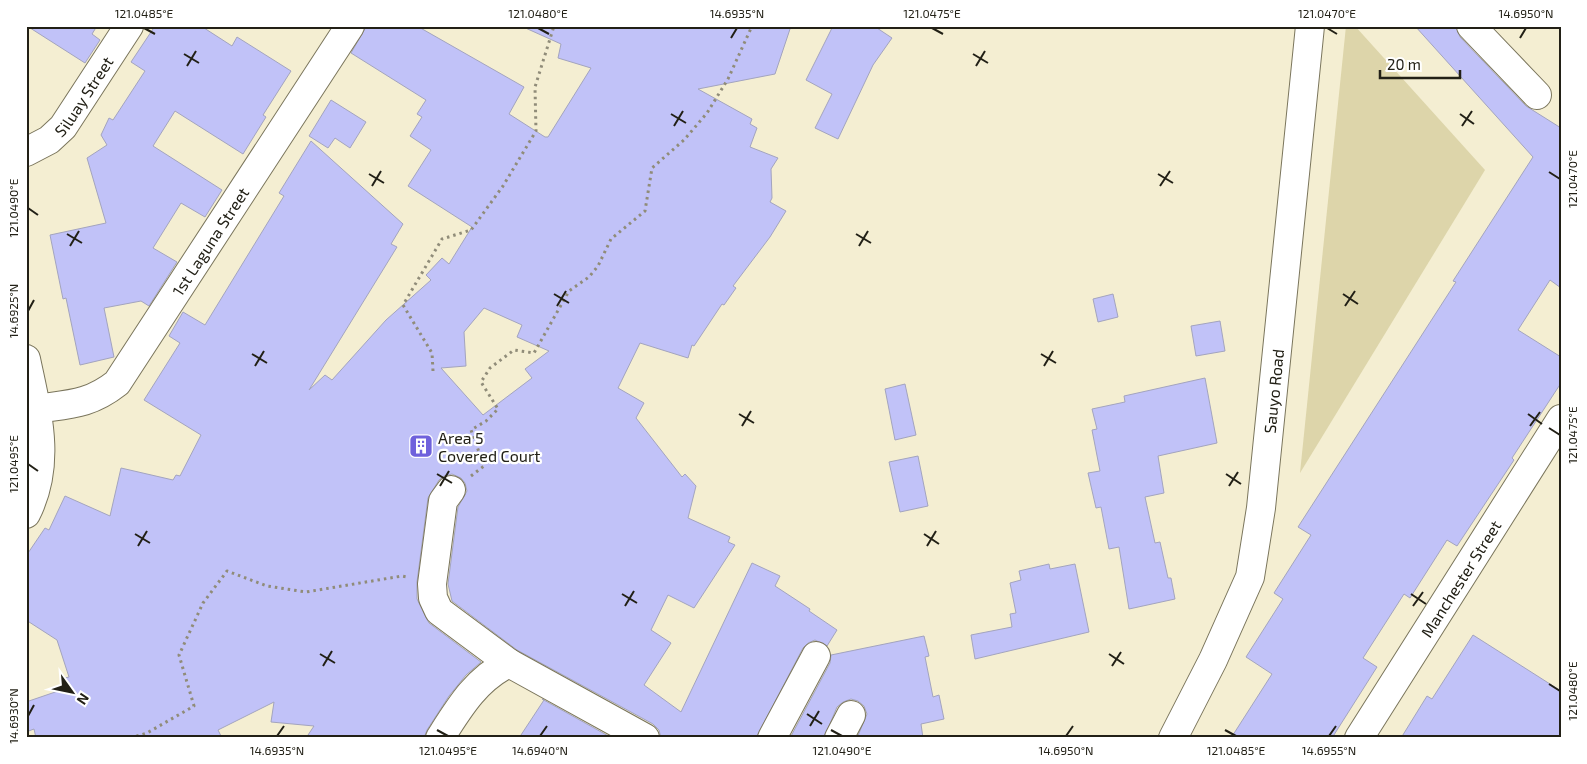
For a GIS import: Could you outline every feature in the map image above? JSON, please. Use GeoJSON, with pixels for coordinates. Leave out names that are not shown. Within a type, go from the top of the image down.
{"type":"FeatureCollection","features":[{"type":"Feature","properties":{"kind":"street","name":"Siluay Street"},"geometry":{"type":"LineString","coordinates":[[26,152],[49,140],[64,127],[129,26]]}},
{"type":"Feature","properties":{"kind":"street","name":"1st Laguna Street"},"geometry":{"type":"LineString","coordinates":[[36,409],[83,402],[100,396],[117,383],[350,26]]}},
{"type":"Feature","properties":{"kind":"street","name":"Sauyo Road"},"geometry":{"type":"LineString","coordinates":[[1173,738],[1214,660],[1250,577],[1261,508],[1310,26]]}},
{"type":"Feature","properties":{"kind":"street"},"geometry":{"type":"LineString","coordinates":[[1471,26],[1536,95]]}},
{"type":"Feature","properties":{"kind":"street"},"geometry":{"type":"LineString","coordinates":[[26,359],[36,409],[42,455],[39,480],[26,514]]}},
{"type":"Feature","properties":{"kind":"street","name":"Manchester Street"},"geometry":{"type":"LineString","coordinates":[[1359,738],[1561,420]]}},
{"type":"Feature","properties":{"kind":"street"},"geometry":{"type":"LineString","coordinates":[[451,490],[443,501],[432,584],[433,598],[439,610],[508,664],[645,738]]}},
{"type":"Feature","properties":{"kind":"street"},"geometry":{"type":"LineString","coordinates":[[772,738],[816,656]]}},
{"type":"Feature","properties":{"kind":"street"},"geometry":{"type":"LineString","coordinates":[[440,738],[476,687],[492,672],[508,664]]}},
{"type":"Feature","properties":{"kind":"path"},"geometry":{"type":"LineString","coordinates":[[433,370],[432,353],[403,305],[442,239],[471,230],[503,186],[536,131],[534,86],[554,26]]}},
{"type":"Feature","properties":{"kind":"path"},"geometry":{"type":"LineString","coordinates":[[451,490],[484,466],[471,430],[486,421],[498,409],[481,382],[490,368],[514,350],[534,353],[569,291],[589,277],[598,266],[611,240],[645,211],[652,168],[684,140],[706,113],[728,80],[752,26]]}},
{"type":"Feature","properties":{"kind":"path"},"geometry":{"type":"LineString","coordinates":[[130,738],[147,732],[194,706],[178,655],[203,603],[227,571],[267,586],[306,592],[402,576],[432,584]]}},
{"type":"Feature","properties":{"kind":"shaded area"},"geometry":{"type":"Polygon","coordinates":[[[1346,26],[1355,26],[1485,170],[1300,473],[1346,26]]]}},
{"type":"Feature","properties":{"kind":"building"},"geometry":{"type":"Polygon","coordinates":[[[27,26],[97,26],[92,34],[100,40],[85,63],[27,26]]]}},
{"type":"Feature","properties":{"kind":"building"},"geometry":{"type":"Polygon","coordinates":[[[155,26],[201,26],[232,46],[237,37],[291,71],[263,115],[266,117],[243,154],[175,111],[153,146],[222,190],[205,217],[181,203],[153,248],[177,262],[149,306],[141,301],[104,308],[114,357],[80,365],[66,298],[63,299],[50,235],[106,223],[87,158],[107,145],[101,135],[109,118],[113,120],[145,71],[131,62],[155,26]]]}},
{"type":"Feature","properties":{"kind":"building"},"geometry":{"type":"Polygon","coordinates":[[[417,26],[524,87],[509,114],[545,137],[548,137],[591,68],[558,58],[561,44],[521,26],[791,26],[775,74],[698,89],[752,119],[750,124],[757,128],[750,147],[778,158],[771,169],[772,198],[770,202],[786,211],[770,237],[733,286],[736,288],[724,305],[722,304],[694,346],[692,345],[688,358],[640,343],[618,388],[644,403],[636,418],[682,477],[685,474],[696,486],[688,518],[730,537],[728,542],[735,545],[694,608],[668,595],[651,630],[671,643],[644,685],[681,712],[752,563],[780,576],[775,586],[837,630],[827,646],[815,640],[803,648],[756,738],[661,738],[659,730],[653,724],[517,650],[452,601],[448,584],[458,507],[467,491],[465,483],[461,478],[452,474],[444,476],[439,480],[428,498],[417,582],[417,599],[429,623],[481,662],[466,675],[449,696],[427,730],[424,738],[306,738],[314,726],[271,722],[274,702],[218,730],[222,738],[36,738],[34,729],[26,732],[26,702],[67,688],[65,678],[69,677],[57,640],[26,620],[26,556],[45,528],[49,530],[65,496],[110,516],[121,468],[173,480],[176,475],[180,476],[201,435],[144,400],[180,343],[169,336],[183,312],[205,325],[284,196],[279,193],[311,141],[403,224],[391,244],[397,247],[309,390],[325,375],[332,380],[386,320],[431,280],[426,275],[442,258],[449,264],[472,227],[408,186],[431,150],[410,136],[422,117],[417,114],[426,100],[351,53],[366,27],[417,26]],[[484,308],[464,332],[466,366],[441,368],[483,415],[532,378],[525,369],[549,351],[517,337],[522,325],[484,308]]]}},
{"type":"Feature","properties":{"kind":"building"},"geometry":{"type":"Polygon","coordinates":[[[833,26],[874,26],[892,38],[873,65],[838,139],[815,128],[832,94],[806,80],[833,26]]]}},
{"type":"Feature","properties":{"kind":"building"},"geometry":{"type":"Polygon","coordinates":[[[1415,26],[1456,26],[1460,37],[1526,106],[1561,128],[1561,288],[1550,280],[1518,330],[1561,357],[1561,383],[1512,458],[1514,460],[1457,546],[1447,540],[1410,598],[1404,594],[1363,658],[1377,667],[1332,738],[1231,738],[1272,674],[1246,657],[1283,599],[1274,593],[1311,535],[1298,527],[1456,282],[1453,281],[1533,157],[1415,26]]]}},
{"type":"Feature","properties":{"kind":"building"},"geometry":{"type":"Polygon","coordinates":[[[331,100],[366,122],[350,148],[335,138],[328,148],[309,136],[331,100]]]}},
{"type":"Feature","properties":{"kind":"building"},"geometry":{"type":"Polygon","coordinates":[[[1113,294],[1118,317],[1098,322],[1093,299],[1113,294]]]}},
{"type":"Feature","properties":{"kind":"building"},"geometry":{"type":"Polygon","coordinates":[[[1220,321],[1225,351],[1196,356],[1191,326],[1220,321]]]}},
{"type":"Feature","properties":{"kind":"building"},"geometry":{"type":"Polygon","coordinates":[[[1205,378],[1217,443],[1158,456],[1164,493],[1145,497],[1155,543],[1160,542],[1175,599],[1129,609],[1119,547],[1109,549],[1101,507],[1096,508],[1088,473],[1100,471],[1092,430],[1097,429],[1092,409],[1125,402],[1124,396],[1205,378]]]}},
{"type":"Feature","properties":{"kind":"building"},"geometry":{"type":"Polygon","coordinates":[[[905,384],[916,435],[895,440],[885,389],[905,384]]]}},
{"type":"Feature","properties":{"kind":"building"},"geometry":{"type":"Polygon","coordinates":[[[918,456],[928,506],[900,512],[889,462],[918,456]]]}},
{"type":"Feature","properties":{"kind":"building"},"geometry":{"type":"Polygon","coordinates":[[[1049,564],[1050,569],[1075,564],[1089,632],[975,659],[971,635],[1012,627],[1010,614],[1016,613],[1010,583],[1021,580],[1019,571],[1049,564]]]}},
{"type":"Feature","properties":{"kind":"building"},"geometry":{"type":"Polygon","coordinates":[[[1473,635],[1561,691],[1561,738],[1401,738],[1427,696],[1432,699],[1473,635]]]}},
{"type":"Feature","properties":{"kind":"building"},"geometry":{"type":"Polygon","coordinates":[[[924,636],[929,656],[925,657],[933,697],[939,695],[944,719],[921,724],[923,738],[857,738],[867,714],[864,706],[858,701],[851,699],[837,707],[824,738],[790,738],[830,663],[831,655],[924,636]]]}},
{"type":"Feature","properties":{"kind":"building"},"geometry":{"type":"Polygon","coordinates":[[[544,700],[612,738],[519,738],[544,700]]]}},
{"type":"Feature","properties":{"kind":"place","name":"Area 5 Covered Court"},"geometry":{"type":"Point","coordinates":[421,446]}}]}
